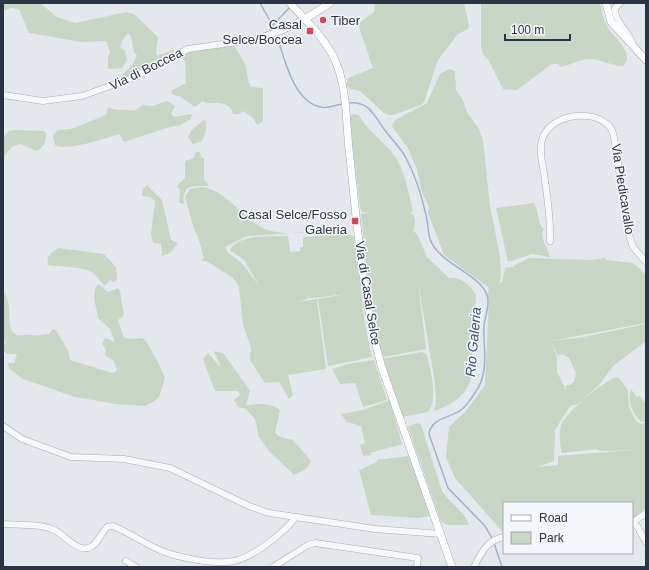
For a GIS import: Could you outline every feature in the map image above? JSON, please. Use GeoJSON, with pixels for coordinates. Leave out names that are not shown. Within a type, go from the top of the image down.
{"type":"FeatureCollection","features":[{"type":"Feature","properties":{"kind":"main road","name":"Via di Boccea"},"geometry":{"type":"LineString","coordinates":[[305,19],[330,3]]}},
{"type":"Feature","properties":{"kind":"main road"},"geometry":{"type":"LineString","coordinates":[[606,3],[612,22],[646,60]]}},
{"type":"Feature","properties":{"kind":"main road","name":"Via di Casal Selce"},"geometry":{"type":"LineString","coordinates":[[293,6],[331,52],[338,68],[343,90],[355,207],[374,338],[382,368],[452,567]]}},
{"type":"Feature","properties":{"kind":"street"},"geometry":{"type":"LineString","coordinates":[[620,3],[614,8],[614,16],[627,31],[634,45]]}},
{"type":"Feature","properties":{"kind":"street","name":"Via di Boccea"},"geometry":{"type":"LineString","coordinates":[[3,95],[43,101],[82,96],[135,77],[188,48],[235,43],[272,34],[305,19]]}},
{"type":"Feature","properties":{"kind":"street","name":"Via Piedicavallo"},"geometry":{"type":"LineString","coordinates":[[550,241],[550,222],[541,149],[542,137],[549,127],[560,120],[582,116],[595,117],[608,125],[614,137],[630,238],[635,249],[646,262]]}},
{"type":"Feature","properties":{"kind":"street"},"geometry":{"type":"LineString","coordinates":[[3,426],[22,439],[71,457],[124,459],[170,468],[249,506],[269,513],[375,529],[441,534]]}},
{"type":"Feature","properties":{"kind":"street"},"geometry":{"type":"LineString","coordinates":[[633,522],[646,513]]}},
{"type":"Feature","properties":{"kind":"street"},"geometry":{"type":"LineString","coordinates":[[3,524],[48,528],[64,536],[78,546],[86,548],[94,545],[107,527],[113,526],[171,554],[197,559],[228,561],[238,560],[252,553],[287,528],[296,517]]}},
{"type":"Feature","properties":{"kind":"street"},"geometry":{"type":"LineString","coordinates":[[633,524],[637,526],[646,542]]}},
{"type":"Feature","properties":{"kind":"street"},"geometry":{"type":"LineString","coordinates":[[474,567],[486,547],[494,540],[503,537]]}},
{"type":"Feature","properties":{"kind":"street"},"geometry":{"type":"LineString","coordinates":[[273,567],[308,545],[315,543],[418,558],[417,567]]}},
{"type":"Feature","properties":{"kind":"street"},"geometry":{"type":"LineString","coordinates":[[126,561],[136,567]]}},
{"type":"Feature","properties":{"kind":"green space"},"geometry":{"type":"Polygon","coordinates":[[[3,3],[40,3],[57,17],[75,23],[127,12],[134,14],[158,37],[156,52],[157,56],[173,50],[175,51],[122,79],[118,79],[133,64],[137,55],[134,53],[131,36],[128,33],[122,41],[120,47],[125,51],[127,60],[122,68],[108,69],[108,57],[110,52],[106,41],[81,42],[29,33],[19,9],[11,8],[3,11],[3,3]]]}},
{"type":"Feature","properties":{"kind":"green space"},"geometry":{"type":"Polygon","coordinates":[[[375,3],[464,3],[469,26],[468,29],[458,34],[438,60],[424,102],[421,105],[393,115],[384,113],[360,91],[350,89],[347,85],[348,78],[373,68],[358,24],[374,12],[375,3]]]}},
{"type":"Feature","properties":{"kind":"green space"},"geometry":{"type":"Polygon","coordinates":[[[481,3],[600,3],[606,24],[625,50],[627,56],[626,61],[623,66],[589,59],[561,67],[558,64],[552,64],[517,90],[503,89],[488,59],[483,54],[481,46],[481,3]]]}},
{"type":"Feature","properties":{"kind":"green space"},"geometry":{"type":"Polygon","coordinates":[[[234,46],[245,63],[249,84],[251,87],[263,88],[263,122],[257,125],[253,118],[243,111],[239,114],[233,114],[232,110],[226,105],[219,103],[206,103],[203,101],[195,107],[179,96],[173,95],[171,91],[186,83],[185,61],[180,56],[183,53],[210,47],[234,46]]]}},
{"type":"Feature","properties":{"kind":"green space"},"geometry":{"type":"Polygon","coordinates":[[[449,69],[455,71],[456,90],[463,100],[467,112],[479,129],[483,140],[490,206],[500,256],[501,277],[499,284],[502,282],[505,268],[513,267],[518,271],[513,266],[530,258],[591,260],[606,258],[606,260],[633,263],[646,275],[646,323],[550,341],[583,337],[646,324],[646,341],[613,366],[600,384],[578,404],[570,406],[555,430],[554,461],[537,467],[558,465],[558,456],[633,450],[601,451],[596,449],[562,453],[561,450],[560,431],[564,419],[586,397],[612,379],[618,377],[628,390],[629,407],[636,421],[641,424],[646,423],[646,507],[636,518],[633,518],[633,502],[503,502],[502,531],[455,478],[446,457],[449,427],[466,411],[485,385],[489,301],[487,293],[489,292],[488,287],[444,255],[428,213],[429,207],[422,193],[417,170],[409,150],[392,126],[395,120],[427,103],[440,74],[449,69]],[[552,344],[557,357],[557,372],[566,390],[566,385],[570,385],[574,382],[576,373],[569,358],[562,354],[558,356],[552,344]]]}},
{"type":"Feature","properties":{"kind":"green space"},"geometry":{"type":"Polygon","coordinates":[[[167,101],[175,106],[171,114],[175,117],[192,114],[191,119],[180,125],[124,142],[119,134],[77,146],[60,147],[55,145],[53,137],[54,133],[59,130],[71,129],[106,115],[108,107],[134,111],[143,105],[153,106],[167,101]]]}},
{"type":"Feature","properties":{"kind":"green space"},"geometry":{"type":"Polygon","coordinates":[[[354,114],[359,115],[366,126],[390,150],[398,161],[406,181],[413,210],[410,214],[413,214],[415,221],[413,231],[417,234],[427,257],[449,278],[465,282],[476,295],[472,349],[473,366],[467,368],[473,367],[472,376],[466,390],[461,396],[442,408],[434,411],[436,403],[435,383],[418,282],[426,349],[384,357],[382,356],[372,312],[371,290],[369,290],[361,214],[371,213],[362,212],[360,206],[349,117],[354,114]]]}},
{"type":"Feature","properties":{"kind":"green space"},"geometry":{"type":"Polygon","coordinates":[[[203,120],[206,121],[206,131],[202,141],[193,144],[188,137],[192,130],[203,120]]]}},
{"type":"Feature","properties":{"kind":"green space"},"geometry":{"type":"Polygon","coordinates":[[[9,131],[43,131],[46,133],[46,139],[42,147],[37,151],[20,144],[13,146],[3,157],[3,137],[9,131]]]}},
{"type":"Feature","properties":{"kind":"green space"},"geometry":{"type":"Polygon","coordinates":[[[196,152],[200,152],[201,158],[204,158],[204,179],[209,186],[193,186],[189,188],[185,193],[184,204],[179,203],[180,190],[177,186],[185,178],[185,161],[194,158],[196,152]]]}},
{"type":"Feature","properties":{"kind":"green space"},"geometry":{"type":"Polygon","coordinates":[[[147,185],[162,200],[171,240],[178,243],[170,253],[162,256],[161,244],[153,243],[151,234],[155,201],[150,197],[142,196],[143,189],[147,185]]]}},
{"type":"Feature","properties":{"kind":"green space"},"geometry":{"type":"Polygon","coordinates":[[[202,187],[211,189],[227,199],[247,218],[263,228],[282,233],[291,233],[247,236],[225,247],[228,253],[241,262],[260,287],[244,260],[230,250],[241,241],[248,238],[264,236],[288,236],[290,252],[300,251],[300,247],[303,247],[303,238],[306,237],[348,234],[354,237],[365,325],[372,357],[328,366],[318,299],[347,294],[313,298],[308,298],[307,295],[307,299],[297,302],[317,299],[326,369],[288,375],[293,395],[289,399],[279,382],[265,383],[250,360],[251,348],[243,324],[239,287],[233,278],[208,262],[201,260],[204,258],[185,197],[190,189],[202,187]]]}},
{"type":"Feature","properties":{"kind":"green space"},"geometry":{"type":"Polygon","coordinates":[[[534,203],[540,224],[544,229],[542,236],[550,257],[532,254],[508,262],[496,208],[534,203]]]}},
{"type":"Feature","properties":{"kind":"green space"},"geometry":{"type":"Polygon","coordinates":[[[352,229],[306,233],[291,233],[352,229]]]}},
{"type":"Feature","properties":{"kind":"green space"},"geometry":{"type":"Polygon","coordinates":[[[59,248],[104,254],[116,267],[117,279],[114,282],[110,280],[105,286],[92,272],[85,269],[48,265],[50,255],[59,248]]]}},
{"type":"Feature","properties":{"kind":"green space"},"geometry":{"type":"Polygon","coordinates":[[[98,284],[108,292],[118,288],[120,291],[124,315],[118,320],[124,338],[142,338],[146,341],[165,378],[159,397],[145,406],[116,404],[75,397],[23,379],[9,369],[8,363],[14,363],[17,354],[8,354],[3,351],[3,344],[6,343],[3,339],[3,291],[8,303],[11,329],[14,333],[18,335],[40,335],[49,334],[55,329],[68,350],[70,360],[114,373],[117,370],[114,361],[105,355],[106,349],[102,344],[105,338],[115,342],[110,329],[98,318],[94,292],[98,284]]]}},
{"type":"Feature","properties":{"kind":"green space"},"geometry":{"type":"Polygon","coordinates":[[[214,351],[224,354],[250,391],[246,405],[268,405],[276,407],[280,410],[275,432],[278,436],[293,440],[311,461],[306,469],[294,475],[269,451],[259,437],[255,419],[246,409],[238,407],[234,400],[240,395],[238,391],[215,391],[203,360],[208,353],[221,368],[214,351]]]}},
{"type":"Feature","properties":{"kind":"green space"},"geometry":{"type":"Polygon","coordinates":[[[422,352],[426,354],[430,367],[433,384],[433,401],[428,412],[402,417],[381,359],[422,352]]]}},
{"type":"Feature","properties":{"kind":"green space"},"geometry":{"type":"Polygon","coordinates":[[[374,360],[387,400],[363,407],[355,383],[340,384],[332,369],[348,364],[374,360]]]}},
{"type":"Feature","properties":{"kind":"green space"},"geometry":{"type":"Polygon","coordinates":[[[631,389],[637,397],[640,396],[646,404],[646,421],[644,422],[637,418],[631,406],[631,389]]]}},
{"type":"Feature","properties":{"kind":"green space"},"geometry":{"type":"Polygon","coordinates":[[[390,400],[402,444],[370,453],[371,455],[363,456],[360,445],[365,443],[361,426],[356,426],[355,424],[347,422],[341,414],[363,410],[390,400]]]}},
{"type":"Feature","properties":{"kind":"green space"},"geometry":{"type":"Polygon","coordinates":[[[417,423],[421,425],[442,491],[464,515],[469,525],[448,525],[441,522],[408,427],[417,423]]]}},
{"type":"Feature","properties":{"kind":"green space"},"geometry":{"type":"Polygon","coordinates":[[[409,456],[430,516],[418,518],[371,515],[359,470],[377,462],[377,460],[409,456]]]}},
{"type":"Feature","properties":{"kind":"waterway","name":"Rio Galeria"},"geometry":{"type":"LineString","coordinates":[[260,3],[275,30]]}},
{"type":"Feature","properties":{"kind":"waterway"},"geometry":{"type":"LineString","coordinates":[[272,26],[290,7]]}},
{"type":"Feature","properties":{"kind":"waterway","name":"Rio Galeria"},"geometry":{"type":"LineString","coordinates":[[277,36],[287,67],[297,89],[304,97],[312,104],[323,107],[343,104]]}},
{"type":"Feature","properties":{"kind":"waterway","name":"Rio Galeria"},"geometry":{"type":"LineString","coordinates":[[348,103],[366,106],[401,150],[418,186],[426,215],[430,239],[435,248],[443,257],[481,285],[486,293],[488,305],[484,326],[485,358],[481,381],[466,406],[457,413],[437,421],[430,429],[429,434],[448,488],[485,526],[493,540]]}},
{"type":"Feature","properties":{"kind":"waterway","name":"Rio Galeria"},"geometry":{"type":"LineString","coordinates":[[494,543],[502,567]]}},
{"type":"Feature","properties":{"kind":"place","name":"Tiber"},"geometry":{"type":"Point","coordinates":[323,20]}},
{"type":"Feature","properties":{"kind":"place","name":"Casal Selce/Boccea"},"geometry":{"type":"Point","coordinates":[310,31]}},
{"type":"Feature","properties":{"kind":"place","name":"Casal Selce/Fosso Galeria"},"geometry":{"type":"Point","coordinates":[355,221]}}]}
